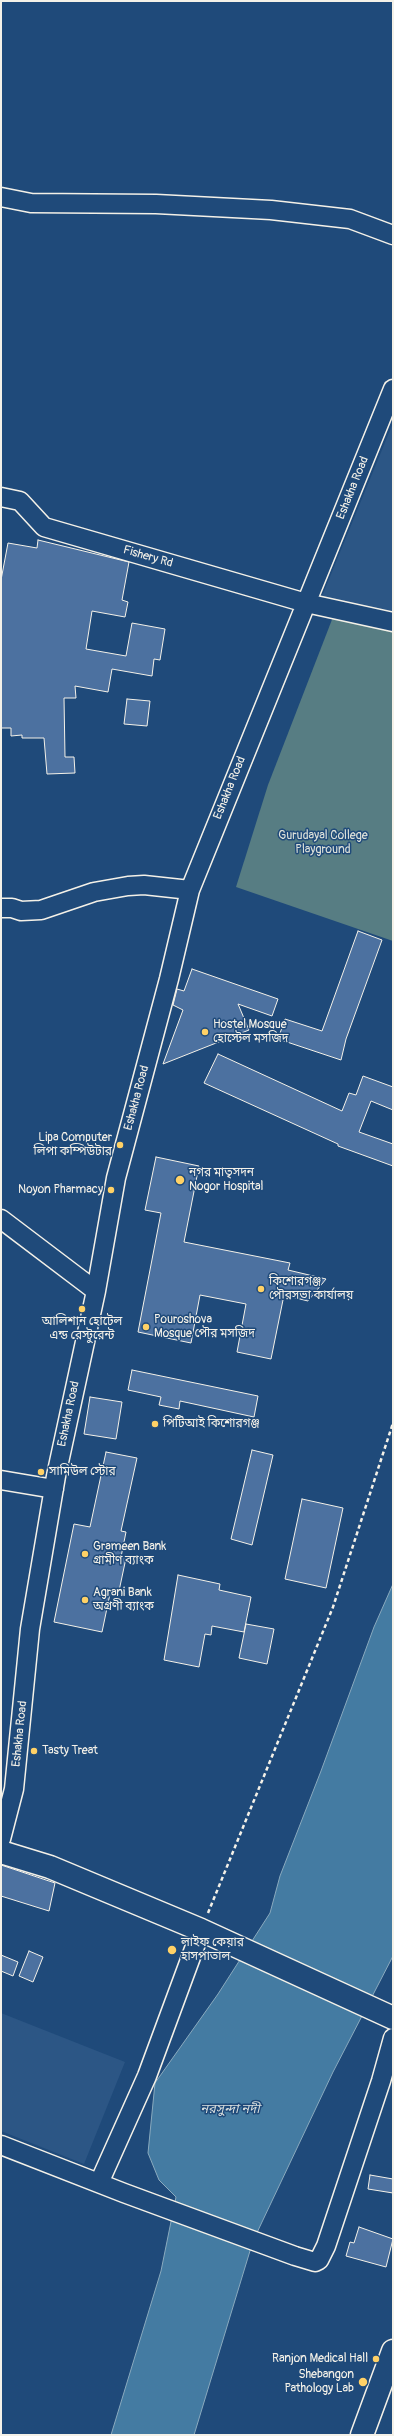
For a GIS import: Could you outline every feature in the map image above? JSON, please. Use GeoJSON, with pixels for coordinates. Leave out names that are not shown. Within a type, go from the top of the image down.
{"type":"FeatureCollection","features":[{"type":"Feature","properties":{"kind":"main road"},"geometry":{"type":"LineString","coordinates":[[1,1852],[50,1867],[201,1930],[390,2017]]}},
{"type":"Feature","properties":{"kind":"main road"},"geometry":{"type":"LineString","coordinates":[[362,2435],[393,2351]]}},
{"type":"Feature","properties":{"kind":"street"},"geometry":{"type":"LineString","coordinates":[[1,197],[30,202],[156,204],[271,210],[350,219],[393,235]]}},
{"type":"Feature","properties":{"kind":"street","name":"Eshakha Road"},"geometry":{"type":"LineString","coordinates":[[1,1839],[14,1790],[30,1629],[54,1489],[96,1291],[116,1178],[169,979],[190,890],[393,389]]}},
{"type":"Feature","properties":{"kind":"street","name":"Fishery Rd"},"geometry":{"type":"LineString","coordinates":[[1,497],[20,501],[44,528],[306,603],[393,622]]}},
{"type":"Feature","properties":{"kind":"street"},"geometry":{"type":"LineString","coordinates":[[1,908],[12,908],[21,911],[41,910],[94,892],[144,885],[190,890]]}},
{"type":"Feature","properties":{"kind":"street"},"geometry":{"type":"LineString","coordinates":[[1,1219],[96,1291]]}},
{"type":"Feature","properties":{"kind":"street"},"geometry":{"type":"LineString","coordinates":[[1,1480],[54,1489]]}},
{"type":"Feature","properties":{"kind":"street"},"geometry":{"type":"LineString","coordinates":[[99,2183],[147,2076],[201,1930]]}},
{"type":"Feature","properties":{"kind":"street"},"geometry":{"type":"LineString","coordinates":[[1,2145],[124,2193],[315,2262],[319,2260],[326,2246],[381,2081],[393,2038]]}},
{"type":"Feature","properties":{"kind":"path"},"geometry":{"type":"LineString","coordinates":[[201,1930],[332,1607],[393,1424]]}},
{"type":"Feature","properties":{"kind":"shaded area"},"geometry":{"type":"Polygon","coordinates":[[[393,423],[393,621],[318,606],[393,423]]]}},
{"type":"Feature","properties":{"kind":"shaded area"},"geometry":{"type":"Polygon","coordinates":[[[1,2013],[125,2062],[84,2164],[1,2131],[1,2013]]]}},
{"type":"Feature","properties":{"kind":"green space","name":"Gurudayal College Playground"},"geometry":{"type":"Polygon","coordinates":[[[333,617],[393,630],[393,941],[236,887],[268,785],[333,617]]]}},
{"type":"Feature","properties":{"kind":"water","name":"নরসুন্দা নদী"},"geometry":{"type":"Polygon","coordinates":[[[393,1584],[393,1956],[333,2072],[253,2241],[194,2435],[111,2435],[161,2271],[176,2197],[159,2180],[148,2153],[155,2083],[218,1994],[270,1913],[280,1876],[321,1771],[374,1627],[393,1584]]]}},
{"type":"Feature","properties":{"kind":"building"},"geometry":{"type":"Polygon","coordinates":[[[38,540],[129,562],[122,600],[128,602],[125,617],[92,611],[86,649],[126,656],[132,623],[165,629],[160,660],[154,659],[152,676],[112,669],[108,692],[75,686],[76,698],[64,698],[65,757],[74,757],[75,773],[47,774],[44,738],[22,738],[22,735],[11,736],[11,728],[1,728],[1,580],[8,543],[37,548],[38,540]]]}},
{"type":"Feature","properties":{"kind":"building"},"geometry":{"type":"Polygon","coordinates":[[[127,699],[150,701],[147,726],[124,724],[127,699]]]}},
{"type":"Feature","properties":{"kind":"building"},"geometry":{"type":"Polygon","coordinates":[[[358,931],[382,940],[346,1039],[341,1060],[278,1039],[285,1019],[322,1031],[358,931]]]}},
{"type":"Feature","properties":{"kind":"building"},"geometry":{"type":"Polygon","coordinates":[[[192,969],[278,999],[272,1016],[238,1004],[249,1030],[163,1064],[183,1010],[173,1005],[177,989],[184,991],[192,969]]]}},
{"type":"Feature","properties":{"kind":"building"},"geometry":{"type":"Polygon","coordinates":[[[218,1054],[342,1111],[349,1093],[356,1095],[363,1076],[393,1087],[393,1110],[371,1101],[359,1132],[393,1144],[393,1166],[338,1146],[338,1144],[204,1083],[218,1054]]]}},
{"type":"Feature","properties":{"kind":"building"},"geometry":{"type":"Polygon","coordinates":[[[156,1157],[199,1166],[184,1242],[290,1263],[288,1270],[326,1279],[308,1301],[284,1295],[271,1359],[237,1352],[246,1304],[200,1295],[191,1343],[138,1332],[161,1213],[145,1210],[156,1157]]]}},
{"type":"Feature","properties":{"kind":"building"},"geometry":{"type":"Polygon","coordinates":[[[132,1370],[258,1396],[254,1417],[180,1401],[179,1409],[159,1405],[161,1397],[128,1390],[132,1370]]]}},
{"type":"Feature","properties":{"kind":"building"},"geometry":{"type":"Polygon","coordinates":[[[90,1397],[122,1402],[116,1439],[84,1434],[90,1397]]]}},
{"type":"Feature","properties":{"kind":"building"},"geometry":{"type":"Polygon","coordinates":[[[252,1450],[273,1455],[252,1545],[231,1539],[252,1450]]]}},
{"type":"Feature","properties":{"kind":"building"},"geometry":{"type":"Polygon","coordinates":[[[106,1452],[137,1458],[121,1531],[126,1532],[121,1557],[126,1558],[119,1591],[111,1589],[102,1632],[54,1622],[74,1524],[90,1527],[106,1452]]]}},
{"type":"Feature","properties":{"kind":"building"},"geometry":{"type":"Polygon","coordinates":[[[302,1499],[343,1508],[326,1588],[285,1579],[302,1499]]]}},
{"type":"Feature","properties":{"kind":"building"},"geometry":{"type":"Polygon","coordinates":[[[178,1575],[220,1584],[219,1590],[251,1597],[244,1632],[212,1626],[211,1635],[205,1634],[199,1667],[164,1660],[178,1575]]]}},
{"type":"Feature","properties":{"kind":"building"},"geometry":{"type":"Polygon","coordinates":[[[246,1624],[274,1629],[267,1664],[239,1658],[246,1624]]]}},
{"type":"Feature","properties":{"kind":"building"},"geometry":{"type":"Polygon","coordinates":[[[1,1865],[55,1883],[49,1911],[1,1896],[1,1865]]]}},
{"type":"Feature","properties":{"kind":"building"},"geometry":{"type":"Polygon","coordinates":[[[29,1951],[43,1957],[33,1982],[19,1976],[29,1951]]]}},
{"type":"Feature","properties":{"kind":"building"},"geometry":{"type":"Polygon","coordinates":[[[1,1955],[18,1962],[13,1976],[1,1971],[1,1955]]]}},
{"type":"Feature","properties":{"kind":"building"},"geometry":{"type":"Polygon","coordinates":[[[370,2175],[393,2179],[393,2193],[368,2189],[370,2175]]]}},
{"type":"Feature","properties":{"kind":"building"},"geometry":{"type":"Polygon","coordinates":[[[359,2227],[393,2239],[386,2267],[346,2256],[350,2242],[354,2243],[359,2227]]]}},
{"type":"Feature","properties":{"kind":"place","name":"Hostel Mosque হোস্টেল মসজিদ"},"geometry":{"type":"Point","coordinates":[205,1032]}},
{"type":"Feature","properties":{"kind":"place","name":"Lipa Computer লিপা কম্পিউটার"},"geometry":{"type":"Point","coordinates":[120,1145]}},
{"type":"Feature","properties":{"kind":"place","name":"নগর মাতৃসদন Nogor Hospital"},"geometry":{"type":"Point","coordinates":[180,1180]}},
{"type":"Feature","properties":{"kind":"place","name":"Noyon Pharmacy"},"geometry":{"type":"Point","coordinates":[111,1190]}},
{"type":"Feature","properties":{"kind":"place","name":"কিশোরগঞ্জ পৌরসভা কার্যালয়"},"geometry":{"type":"Point","coordinates":[261,1289]}},
{"type":"Feature","properties":{"kind":"place","name":"আলিশান হোটেল এন্ড রেস্টুরেন্ট"},"geometry":{"type":"Point","coordinates":[82,1309]}},
{"type":"Feature","properties":{"kind":"place","name":"Pouroshova Mosque পৌর মসজিদ"},"geometry":{"type":"Point","coordinates":[146,1327]}},
{"type":"Feature","properties":{"kind":"place","name":"পিটিআই কিশোরগঞ্জ"},"geometry":{"type":"Point","coordinates":[155,1424]}},
{"type":"Feature","properties":{"kind":"place","name":"সামিউল স্টোর"},"geometry":{"type":"Point","coordinates":[41,1472]}},
{"type":"Feature","properties":{"kind":"place","name":"Grameen Bank গ্রামীণ ব্যাংক"},"geometry":{"type":"Point","coordinates":[85,1554]}},
{"type":"Feature","properties":{"kind":"place","name":"Agrani Bank অগ্রণী ব্যাংক"},"geometry":{"type":"Point","coordinates":[85,1600]}},
{"type":"Feature","properties":{"kind":"place","name":"Tasty Treat"},"geometry":{"type":"Point","coordinates":[34,1751]}},
{"type":"Feature","properties":{"kind":"place","name":"লাইফ কেয়ার হাসপাতাল"},"geometry":{"type":"Point","coordinates":[172,1950]}},
{"type":"Feature","properties":{"kind":"place","name":"Ranjon Medical Hall"},"geometry":{"type":"Point","coordinates":[376,2359]}},
{"type":"Feature","properties":{"kind":"place","name":"Shebangon Pathology Lab"},"geometry":{"type":"Point","coordinates":[363,2382]}}]}
